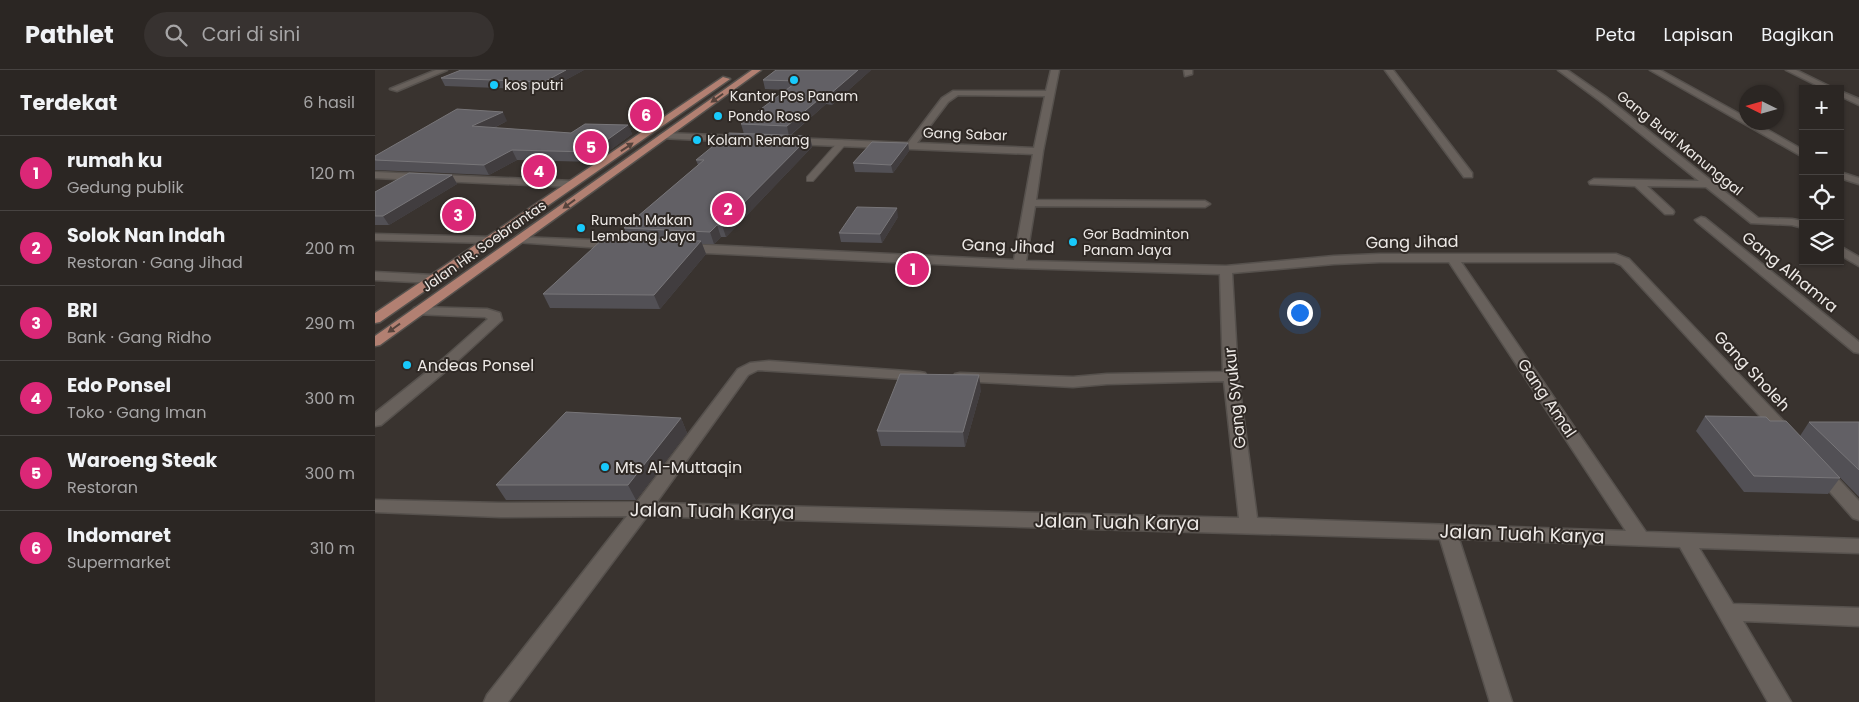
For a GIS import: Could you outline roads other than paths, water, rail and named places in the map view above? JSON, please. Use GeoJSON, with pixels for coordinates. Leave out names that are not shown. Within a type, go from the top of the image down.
{"type":"FeatureCollection","features":[{"type":"Feature","properties":{"kind":"main road","name":"Jalan HR. Soebrantas"},"geometry":{"type":"LineString","coordinates":[[375,342],[757,70]]}},
{"type":"Feature","properties":{"kind":"main road","name":"Jalan HR. Soebrantas"},"geometry":{"type":"LineString","coordinates":[[375,319],[731,76]]}},
{"type":"Feature","properties":{"kind":"main road"},"geometry":{"type":"LineString","coordinates":[[587,174],[609,175]]}},
{"type":"Feature","properties":{"kind":"street"},"geometry":{"type":"LineString","coordinates":[[394,89],[443,70]]}},
{"type":"Feature","properties":{"kind":"street"},"geometry":{"type":"LineString","coordinates":[[1019,264],[1038,151],[1055,70]]}},
{"type":"Feature","properties":{"kind":"street"},"geometry":{"type":"LineString","coordinates":[[1389,70],[1468,175]]}},
{"type":"Feature","properties":{"kind":"street","name":"Gang Budi Manunggal"},"geometry":{"type":"LineString","coordinates":[[1562,70],[1603,99],[1755,221],[1799,224]]}},
{"type":"Feature","properties":{"kind":"street"},"geometry":{"type":"LineString","coordinates":[[1654,70],[1739,118]]}},
{"type":"Feature","properties":{"kind":"street"},"geometry":{"type":"LineString","coordinates":[[1790,70],[1822,85]]}},
{"type":"Feature","properties":{"kind":"street"},"geometry":{"type":"LineString","coordinates":[[909,146],[945,100],[956,93],[1050,94]]}},
{"type":"Feature","properties":{"kind":"street"},"geometry":{"type":"LineString","coordinates":[[1844,95],[1859,102]]}},
{"type":"Feature","properties":{"kind":"street"},"geometry":{"type":"LineString","coordinates":[[1761,130],[1799,152]]}},
{"type":"Feature","properties":{"kind":"street"},"geometry":{"type":"LineString","coordinates":[[663,136],[753,139]]}},
{"type":"Feature","properties":{"kind":"street","name":"Gang Sabar"},"geometry":{"type":"LineString","coordinates":[[782,141],[1038,151]]}},
{"type":"Feature","properties":{"kind":"street"},"geometry":{"type":"LineString","coordinates":[[375,175],[573,184]]}},
{"type":"Feature","properties":{"kind":"street"},"geometry":{"type":"LineString","coordinates":[[1844,176],[1856,181]]}},
{"type":"Feature","properties":{"kind":"street"},"geometry":{"type":"LineString","coordinates":[[1594,182],[1709,184]]}},
{"type":"Feature","properties":{"kind":"street"},"geometry":{"type":"LineString","coordinates":[[1638,182],[1669,212]]}},
{"type":"Feature","properties":{"kind":"street"},"geometry":{"type":"LineString","coordinates":[[1030,203],[1205,204]]}},
{"type":"Feature","properties":{"kind":"street","name":"Gang Alhamra"},"geometry":{"type":"LineString","coordinates":[[1701,220],[1859,349]]}},
{"type":"Feature","properties":{"kind":"street"},"geometry":{"type":"LineString","coordinates":[[375,237],[490,240]]}},
{"type":"Feature","properties":{"kind":"street"},"geometry":{"type":"LineString","coordinates":[[519,240],[627,245]]}},
{"type":"Feature","properties":{"kind":"street","name":"Gang Jihad"},"geometry":{"type":"LineString","coordinates":[[675,248],[1019,264],[1226,270],[1334,260],[1616,258]]}},
{"type":"Feature","properties":{"kind":"street"},"geometry":{"type":"LineString","coordinates":[[1844,253],[1859,262]]}},
{"type":"Feature","properties":{"kind":"street","name":"Gang Amal"},"geometry":{"type":"LineString","coordinates":[[1453,258],[1640,538]]}},
{"type":"Feature","properties":{"kind":"street","name":"Gang Sholeh"},"geometry":{"type":"LineString","coordinates":[[1616,258],[1625,262],[1641,277],[1798,447]]}},
{"type":"Feature","properties":{"kind":"street","name":"Gang Syukur"},"geometry":{"type":"LineString","coordinates":[[1226,270],[1231,376],[1249,525]]}},
{"type":"Feature","properties":{"kind":"street"},"geometry":{"type":"LineString","coordinates":[[375,276],[433,279]]}},
{"type":"Feature","properties":{"kind":"street"},"geometry":{"type":"LineString","coordinates":[[375,421],[448,362],[495,320],[495,316],[487,313],[419,311]]}},
{"type":"Feature","properties":{"kind":"street"},"geometry":{"type":"LineString","coordinates":[[495,702],[642,509],[743,372],[755,366],[769,365],[936,376],[1073,382],[1107,379],[1231,376]]}},
{"type":"Feature","properties":{"kind":"street"},"geometry":{"type":"LineString","coordinates":[[1812,462],[1859,512]]}},
{"type":"Feature","properties":{"kind":"street","name":"Jalan Tuah Karya"},"geometry":{"type":"LineString","coordinates":[[375,506],[500,510],[642,509],[1249,525],[1859,546]]}},
{"type":"Feature","properties":{"kind":"street"},"geometry":{"type":"LineString","coordinates":[[1447,532],[1501,702]]}},
{"type":"Feature","properties":{"kind":"street"},"geometry":{"type":"LineString","coordinates":[[1685,540],[1780,702]]}},
{"type":"Feature","properties":{"kind":"street"},"geometry":{"type":"LineString","coordinates":[[1727,612],[1859,617]]}},
{"type":"Feature","properties":{"kind":"lane"},"geometry":{"type":"LineString","coordinates":[[810,179],[842,143]]}},
{"type":"Feature","properties":{"kind":"place","name":"Kantor Pos Panam"},"geometry":{"type":"Point","coordinates":[794,80]}},
{"type":"Feature","properties":{"kind":"place","name":"kos putri"},"geometry":{"type":"Point","coordinates":[494,85]}},
{"type":"Feature","properties":{"kind":"place","name":"Indomaret"},"geometry":{"type":"Point","coordinates":[646,115]}},
{"type":"Feature","properties":{"kind":"place","name":"Pondo Roso"},"geometry":{"type":"Point","coordinates":[718,116]}},
{"type":"Feature","properties":{"kind":"place","name":"Kolam Renang"},"geometry":{"type":"Point","coordinates":[697,140]}},
{"type":"Feature","properties":{"kind":"place","name":"Waroeng Steak"},"geometry":{"type":"Point","coordinates":[591,147]}},
{"type":"Feature","properties":{"kind":"place","name":"Edo Ponsel"},"geometry":{"type":"Point","coordinates":[539,171]}},
{"type":"Feature","properties":{"kind":"place","name":"Solok Nan Indah"},"geometry":{"type":"Point","coordinates":[728,209]}},
{"type":"Feature","properties":{"kind":"place","name":"BRI"},"geometry":{"type":"Point","coordinates":[458,215]}},
{"type":"Feature","properties":{"kind":"place","name":"Rumah Makan Lembang Jaya"},"geometry":{"type":"Point","coordinates":[581,228]}},
{"type":"Feature","properties":{"kind":"place","name":"Gor Badminton Panam Jaya"},"geometry":{"type":"Point","coordinates":[1073,242]}},
{"type":"Feature","properties":{"kind":"place","name":"rumah ku"},"geometry":{"type":"Point","coordinates":[913,269]}},
{"type":"Feature","properties":{"kind":"place","name":"Andeas Ponsel"},"geometry":{"type":"Point","coordinates":[407,365]}},
{"type":"Feature","properties":{"kind":"place","name":"Mts Al-Muttaqin"},"geometry":{"type":"Point","coordinates":[605,467]}}]}
